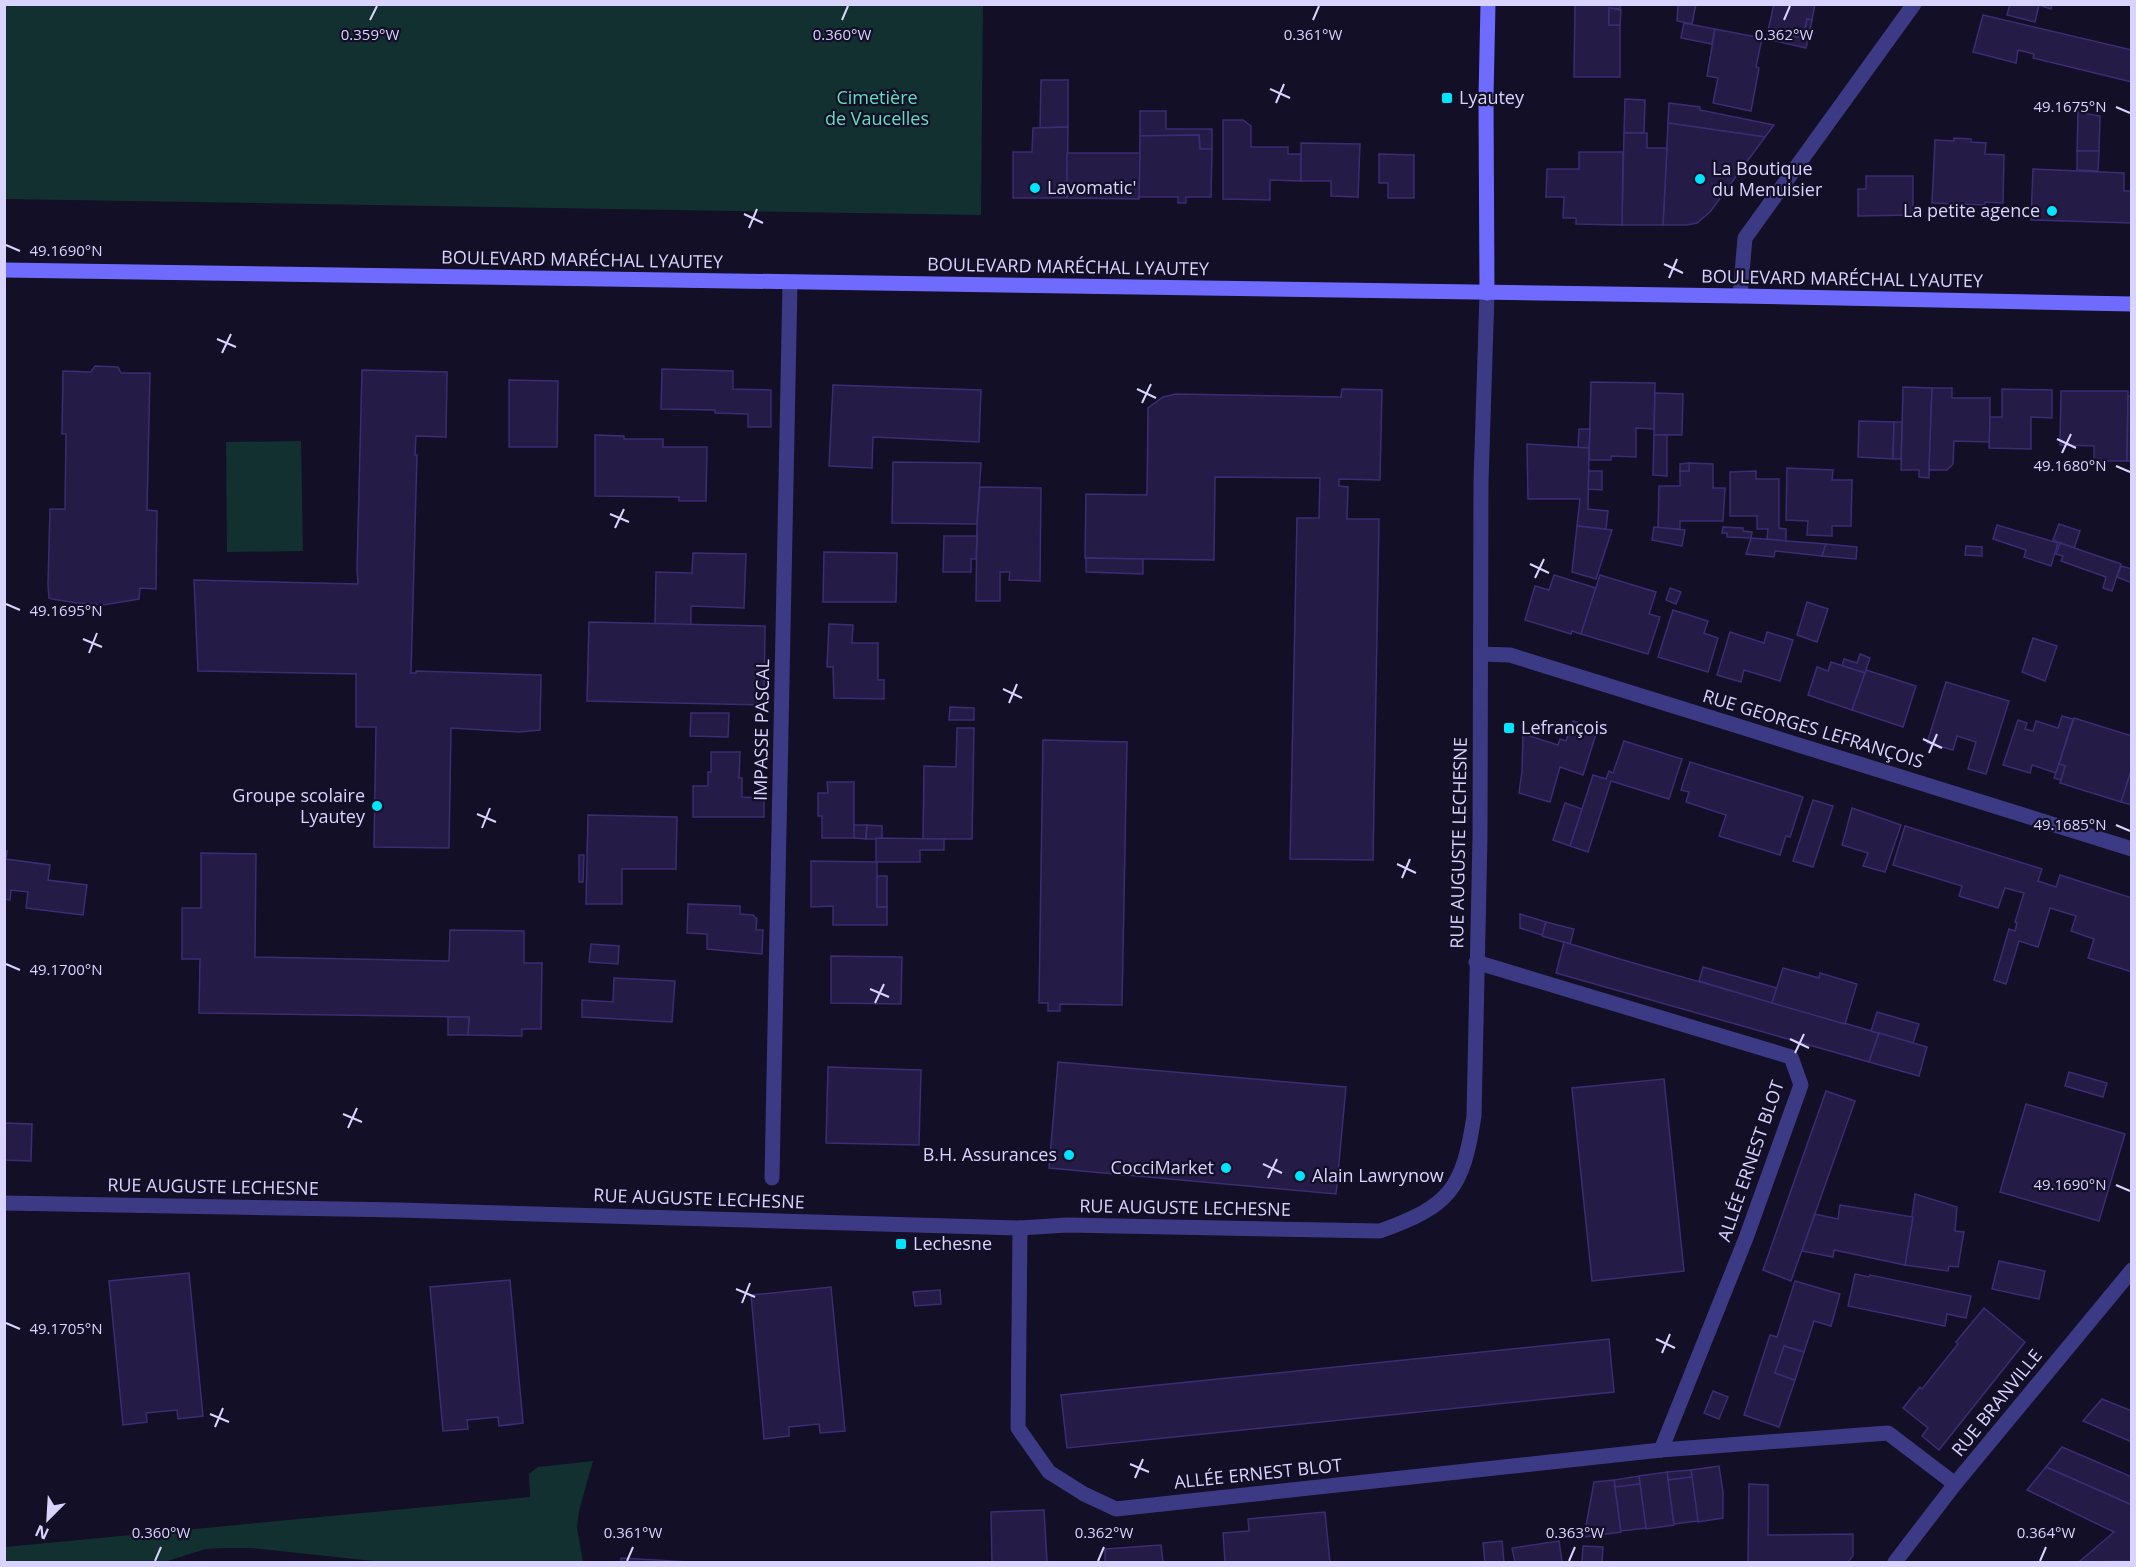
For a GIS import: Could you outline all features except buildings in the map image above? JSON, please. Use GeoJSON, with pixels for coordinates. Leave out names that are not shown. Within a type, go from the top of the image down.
{"type":"FeatureCollection","features":[{"type":"Feature","properties":{"kind":"main road"},"geometry":{"type":"LineString","coordinates":[[1487,293],[1488,4]]}},
{"type":"Feature","properties":{"kind":"main road","name":"BOULEVARD MARÉCHAL LYAUTEY"},"geometry":{"type":"LineString","coordinates":[[4,270],[2132,304]]}},
{"type":"Feature","properties":{"kind":"street"},"geometry":{"type":"LineString","coordinates":[[1740,296],[1745,238],[1914,4]]}},
{"type":"Feature","properties":{"kind":"street","name":"IMPASSE PASCAL"},"geometry":{"type":"LineString","coordinates":[[772,1178],[790,283]]}},
{"type":"Feature","properties":{"kind":"street","name":"RUE AUGUSTE LECHESNE"},"geometry":{"type":"LineString","coordinates":[[4,1203],[388,1210],[1020,1228],[1067,1225],[1380,1231],[1410,1220],[1426,1211],[1450,1191],[1462,1173],[1469,1149],[1474,1116],[1480,837],[1482,482],[1487,293]]}},
{"type":"Feature","properties":{"kind":"street","name":"RUE GEORGES LEFRANÇOIS"},"geometry":{"type":"LineString","coordinates":[[1481,654],[1510,655],[2132,849]]}},
{"type":"Feature","properties":{"kind":"street","name":"ALLÉE ERNEST BLOT"},"geometry":{"type":"LineString","coordinates":[[1476,962],[1791,1057],[1801,1085],[1746,1238],[1661,1450]]}},
{"type":"Feature","properties":{"kind":"street","name":"ALLÉE ERNEST BLOT"},"geometry":{"type":"LineString","coordinates":[[1020,1228],[1018,1428],[1048,1472],[1084,1494],[1116,1509],[1661,1450],[1888,1433],[1955,1484]]}},
{"type":"Feature","properties":{"kind":"street","name":"RUE BRANVILLE"},"geometry":{"type":"LineString","coordinates":[[1894,1563],[1955,1484],[2132,1270]]}},
{"type":"Feature","properties":{"kind":"green space","name":"Cimetière de Vaucelles"},"geometry":{"type":"Polygon","coordinates":[[[5,4],[983,5],[981,215],[5,199],[5,4]]]}},
{"type":"Feature","properties":{"kind":"green space"},"geometry":{"type":"Polygon","coordinates":[[[301,441],[303,551],[227,552],[226,442],[301,441]]]}},
{"type":"Feature","properties":{"kind":"green space"},"geometry":{"type":"Polygon","coordinates":[[[593,1461],[579,1511],[577,1528],[583,1562],[383,1562],[252,1548],[223,1548],[206,1549],[164,1562],[5,1562],[5,1547],[530,1497],[529,1474],[538,1467],[593,1461]]]}},
{"type":"Feature","properties":{"kind":"place","name":"Lyautey"},"geometry":{"type":"Point","coordinates":[1447,98]}},
{"type":"Feature","properties":{"kind":"place","name":"La Boutique du Menuisier"},"geometry":{"type":"Point","coordinates":[1700,179]}},
{"type":"Feature","properties":{"kind":"place","name":"Lavomatic'"},"geometry":{"type":"Point","coordinates":[1035,188]}},
{"type":"Feature","properties":{"kind":"place","name":"La petite agence"},"geometry":{"type":"Point","coordinates":[2052,211]}},
{"type":"Feature","properties":{"kind":"place","name":"Lefrançois"},"geometry":{"type":"Point","coordinates":[1509,728]}},
{"type":"Feature","properties":{"kind":"place","name":"Groupe scolaire Lyautey"},"geometry":{"type":"Point","coordinates":[377,806]}},
{"type":"Feature","properties":{"kind":"place","name":"B.H. Assurances"},"geometry":{"type":"Point","coordinates":[1069,1155]}},
{"type":"Feature","properties":{"kind":"place","name":"CocciMarket"},"geometry":{"type":"Point","coordinates":[1226,1168]}},
{"type":"Feature","properties":{"kind":"place","name":"Alain Lawrynow"},"geometry":{"type":"Point","coordinates":[1300,1176]}},
{"type":"Feature","properties":{"kind":"place","name":"Lechesne"},"geometry":{"type":"Point","coordinates":[901,1244]}}]}
